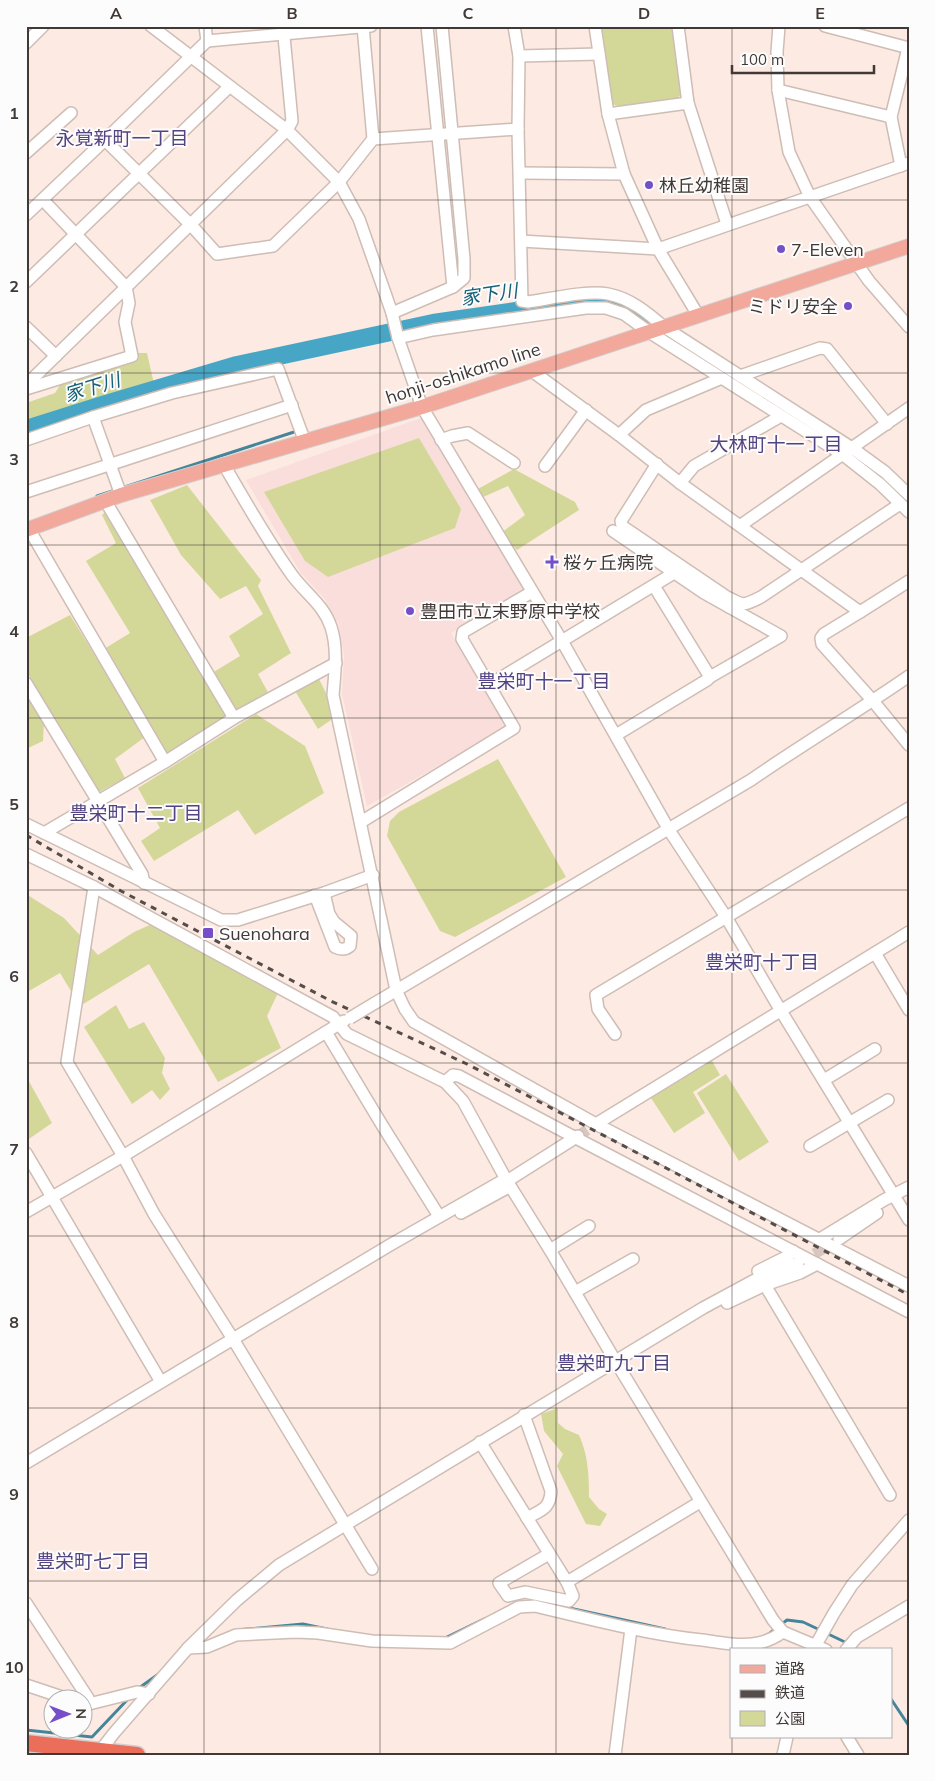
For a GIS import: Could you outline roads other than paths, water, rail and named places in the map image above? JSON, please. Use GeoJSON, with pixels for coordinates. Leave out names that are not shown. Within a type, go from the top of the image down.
{"type":"FeatureCollection","features":[{"type":"Feature","properties":{"kind":"highway"},"geometry":{"type":"LineString","coordinates":[[26,1743],[137,1755]]}},
{"type":"Feature","properties":{"kind":"main road","name":"honji-oshikamo line"},"geometry":{"type":"LineString","coordinates":[[28,530],[121,495],[422,407],[909,246]]}},
{"type":"Feature","properties":{"kind":"street"},"geometry":{"type":"LineString","coordinates":[[26,43],[43,26]]}},
{"type":"Feature","properties":{"kind":"street"},"geometry":{"type":"LineString","coordinates":[[151,26],[287,130],[339,182],[359,219],[422,407],[562,641],[669,830],[726,917],[781,1011],[909,1220]]}},
{"type":"Feature","properties":{"kind":"street"},"geometry":{"type":"LineString","coordinates":[[205,26],[207,41]]}},
{"type":"Feature","properties":{"kind":"street"},"geometry":{"type":"LineString","coordinates":[[26,215],[207,41],[283,30],[366,26],[373,139],[339,182],[273,246],[217,254],[191,225],[105,140]]}},
{"type":"Feature","properties":{"kind":"street"},"geometry":{"type":"LineString","coordinates":[[427,26],[452,287]]}},
{"type":"Feature","properties":{"kind":"street"},"geometry":{"type":"LineString","coordinates":[[392,313],[452,287],[464,278],[464,259],[442,26]]}},
{"type":"Feature","properties":{"kind":"street"},"geometry":{"type":"LineString","coordinates":[[514,26],[519,56],[520,294],[522,301],[528,302],[596,293],[609,294],[628,300],[651,315],[664,327],[852,448],[885,472],[909,495]]}},
{"type":"Feature","properties":{"kind":"street"},"geometry":{"type":"LineString","coordinates":[[595,26],[608,114],[624,174],[658,248],[698,315]]}},
{"type":"Feature","properties":{"kind":"street"},"geometry":{"type":"LineString","coordinates":[[678,26],[688,103],[727,224]]}},
{"type":"Feature","properties":{"kind":"street"},"geometry":{"type":"LineString","coordinates":[[779,26],[777,52],[778,90],[788,152],[810,196],[857,264],[869,281],[909,327]]}},
{"type":"Feature","properties":{"kind":"street"},"geometry":{"type":"LineString","coordinates":[[521,241],[658,248],[905,165],[891,117],[908,48],[825,26]]}},
{"type":"Feature","properties":{"kind":"street"},"geometry":{"type":"LineString","coordinates":[[26,387],[287,130],[292,121],[283,30]]}},
{"type":"Feature","properties":{"kind":"street"},"geometry":{"type":"LineString","coordinates":[[519,56],[599,54]]}},
{"type":"Feature","properties":{"kind":"street"},"geometry":{"type":"LineString","coordinates":[[26,282],[229,87]]}},
{"type":"Feature","properties":{"kind":"street"},"geometry":{"type":"LineString","coordinates":[[778,90],[891,117]]}},
{"type":"Feature","properties":{"kind":"street"},"geometry":{"type":"LineString","coordinates":[[608,114],[688,103]]}},
{"type":"Feature","properties":{"kind":"street"},"geometry":{"type":"LineString","coordinates":[[26,154],[71,113]]}},
{"type":"Feature","properties":{"kind":"street"},"geometry":{"type":"LineString","coordinates":[[373,139],[518,129]]}},
{"type":"Feature","properties":{"kind":"street"},"geometry":{"type":"LineString","coordinates":[[520,173],[624,174]]}},
{"type":"Feature","properties":{"kind":"street"},"geometry":{"type":"LineString","coordinates":[[26,387],[132,356],[125,322],[129,303],[126,287],[43,200]]}},
{"type":"Feature","properties":{"kind":"street"},"geometry":{"type":"LineString","coordinates":[[398,338],[433,330],[586,308],[606,308],[624,314],[649,332],[842,454],[880,484],[905,508],[802,569],[748,604],[741,605],[732,604],[704,593],[614,531]]}},
{"type":"Feature","properties":{"kind":"street"},"geometry":{"type":"LineString","coordinates":[[26,327],[56,356]]}},
{"type":"Feature","properties":{"kind":"street"},"geometry":{"type":"LineString","coordinates":[[740,376],[820,348],[827,349],[887,424]]}},
{"type":"Feature","properties":{"kind":"street"},"geometry":{"type":"LineString","coordinates":[[26,440],[172,393],[278,369],[305,442]]}},
{"type":"Feature","properties":{"kind":"street"},"geometry":{"type":"LineString","coordinates":[[532,371],[680,483],[860,612]]}},
{"type":"Feature","properties":{"kind":"street"},"geometry":{"type":"LineString","coordinates":[[619,435],[646,410],[722,378]]}},
{"type":"Feature","properties":{"kind":"street"},"geometry":{"type":"LineString","coordinates":[[26,492],[292,406]]}},
{"type":"Feature","properties":{"kind":"street"},"geometry":{"type":"LineString","coordinates":[[741,525],[909,408]]}},
{"type":"Feature","properties":{"kind":"street"},"geometry":{"type":"LineString","coordinates":[[545,466],[586,410]]}},
{"type":"Feature","properties":{"kind":"street"},"geometry":{"type":"LineString","coordinates":[[680,483],[694,466],[781,416]]}},
{"type":"Feature","properties":{"kind":"street"},"geometry":{"type":"LineString","coordinates":[[94,417],[121,495]]}},
{"type":"Feature","properties":{"kind":"street"},"geometry":{"type":"LineString","coordinates":[[441,440],[468,433],[514,462]]}},
{"type":"Feature","properties":{"kind":"street"},"geometry":{"type":"LineString","coordinates":[[616,735],[781,636],[732,604],[622,526],[624,515],[657,464]]}},
{"type":"Feature","properties":{"kind":"street"},"geometry":{"type":"LineString","coordinates":[[224,465],[274,548],[294,578],[319,604],[331,627],[336,663],[333,694],[396,990],[414,1022],[596,1124],[909,1286]]}},
{"type":"Feature","properties":{"kind":"street"},"geometry":{"type":"LineString","coordinates":[[106,502],[234,718]]}},
{"type":"Feature","properties":{"kind":"street"},"geometry":{"type":"LineString","coordinates":[[28,530],[165,762]]}},
{"type":"Feature","properties":{"kind":"street"},"geometry":{"type":"LineString","coordinates":[[489,685],[674,573]]}},
{"type":"Feature","properties":{"kind":"street"},"geometry":{"type":"LineString","coordinates":[[909,581],[824,634],[821,641],[909,746]]}},
{"type":"Feature","properties":{"kind":"street"},"geometry":{"type":"LineString","coordinates":[[654,586],[710,677]]}},
{"type":"Feature","properties":{"kind":"street"},"geometry":{"type":"LineString","coordinates":[[361,822],[514,728],[462,638],[463,632],[532,592]]}},
{"type":"Feature","properties":{"kind":"street"},"geometry":{"type":"LineString","coordinates":[[44,833],[165,762],[234,718],[336,663]]}},
{"type":"Feature","properties":{"kind":"street"},"geometry":{"type":"LineString","coordinates":[[26,1212],[52,1199],[339,1024],[669,830],[751,780],[909,676]]}},
{"type":"Feature","properties":{"kind":"street"},"geometry":{"type":"LineString","coordinates":[[26,683],[142,874],[144,883]]}},
{"type":"Feature","properties":{"kind":"street"},"geometry":{"type":"LineString","coordinates":[[615,1034],[598,1009],[596,995],[909,808]]}},
{"type":"Feature","properties":{"kind":"street"},"geometry":{"type":"LineString","coordinates":[[26,824],[221,920],[238,920],[373,875]]}},
{"type":"Feature","properties":{"kind":"street"},"geometry":{"type":"LineString","coordinates":[[26,854],[94,887],[333,1017],[347,1034],[445,1082],[463,1101],[507,1181],[700,1502],[772,1620],[783,1632],[818,1648],[852,1585],[909,1520]]}},
{"type":"Feature","properties":{"kind":"street"},"geometry":{"type":"LineString","coordinates":[[94,887],[67,1062],[123,1156],[154,1214],[233,1339],[372,1569]]}},
{"type":"Feature","properties":{"kind":"street"},"geometry":{"type":"LineString","coordinates":[[596,1124],[909,932]]}},
{"type":"Feature","properties":{"kind":"street"},"geometry":{"type":"LineString","coordinates":[[875,953],[909,1010]]}},
{"type":"Feature","properties":{"kind":"street"},"geometry":{"type":"LineString","coordinates":[[326,1032],[436,1213]]}},
{"type":"Feature","properties":{"kind":"street"},"geometry":{"type":"LineString","coordinates":[[824,1080],[875,1049]]}},
{"type":"Feature","properties":{"kind":"street"},"geometry":{"type":"LineString","coordinates":[[445,1082],[453,1076],[460,1076],[909,1312]]}},
{"type":"Feature","properties":{"kind":"street"},"geometry":{"type":"LineString","coordinates":[[810,1146],[888,1100]]}},
{"type":"Feature","properties":{"kind":"street"},"geometry":{"type":"LineString","coordinates":[[26,1463],[389,1245],[502,1181],[507,1181],[577,1137]]}},
{"type":"Feature","properties":{"kind":"street"},"geometry":{"type":"LineString","coordinates":[[26,1153],[161,1382]]}},
{"type":"Feature","properties":{"kind":"street"},"geometry":{"type":"LineString","coordinates":[[820,1240],[884,1200],[909,1187]]}},
{"type":"Feature","properties":{"kind":"street"},"geometry":{"type":"LineString","coordinates":[[839,1239],[885,1207],[894,1196]]}},
{"type":"Feature","properties":{"kind":"street"},"geometry":{"type":"LineString","coordinates":[[550,1250],[589,1226]]}},
{"type":"Feature","properties":{"kind":"street"},"geometry":{"type":"LineString","coordinates":[[707,1306],[712,1294],[788,1256],[794,1251]]}},
{"type":"Feature","properties":{"kind":"street"},"geometry":{"type":"LineString","coordinates":[[575,1292],[633,1259]]}},
{"type":"Feature","properties":{"kind":"street"},"geometry":{"type":"LineString","coordinates":[[99,1752],[188,1648],[237,1600],[279,1565],[707,1306],[764,1276],[798,1263]]}},
{"type":"Feature","properties":{"kind":"street"},"geometry":{"type":"LineString","coordinates":[[707,1306],[726,1303],[800,1273],[817,1264]]}},
{"type":"Feature","properties":{"kind":"street"},"geometry":{"type":"LineString","coordinates":[[765,1286],[890,1495]]}},
{"type":"Feature","properties":{"kind":"street"},"geometry":{"type":"LineString","coordinates":[[524,1415],[551,1492],[551,1502],[547,1507],[527,1518]]}},
{"type":"Feature","properties":{"kind":"street"},"geometry":{"type":"LineString","coordinates":[[480,1442],[574,1596],[570,1601],[525,1592],[508,1596],[499,1583],[548,1554]]}},
{"type":"Feature","properties":{"kind":"street"},"geometry":{"type":"LineString","coordinates":[[567,1582],[700,1502]]}},
{"type":"Feature","properties":{"kind":"street"},"geometry":{"type":"LineString","coordinates":[[26,1603],[81,1688]]}},
{"type":"Feature","properties":{"kind":"street"},"geometry":{"type":"LineString","coordinates":[[188,1648],[207,1647],[236,1635],[296,1632],[372,1641],[450,1643],[519,1608],[535,1606],[631,1629],[740,1645],[772,1640],[783,1632]]}},
{"type":"Feature","properties":{"kind":"street"},"geometry":{"type":"LineString","coordinates":[[848,1648],[857,1637],[909,1606]]}},
{"type":"Feature","properties":{"kind":"street"},"geometry":{"type":"LineString","coordinates":[[615,1755],[631,1629]]}},
{"type":"Feature","properties":{"kind":"street"},"geometry":{"type":"LineString","coordinates":[[26,1685],[42,1690]]}},
{"type":"Feature","properties":{"kind":"street"},"geometry":{"type":"LineString","coordinates":[[92,1703],[137,1692],[149,1694]]}},
{"type":"Feature","properties":{"kind":"street"},"geometry":{"type":"LineString","coordinates":[[783,1755],[786,1738]]}},
{"type":"Feature","properties":{"kind":"street"},"geometry":{"type":"LineString","coordinates":[[848,1738],[858,1755]]}},
{"type":"Feature","properties":{"kind":"waterway","name":"家下川"},"geometry":{"type":"LineString","coordinates":[[26,429],[237,365],[433,323],[598,299],[617,305],[668,336]]}},
{"type":"Feature","properties":{"kind":"waterway"},"geometry":{"type":"LineString","coordinates":[[97,496],[294,432]]}},
{"type":"Feature","properties":{"kind":"waterway","name":"家下川"},"geometry":{"type":"LineString","coordinates":[[852,454],[896,489],[909,503]]}},
{"type":"Feature","properties":{"kind":"waterway"},"geometry":{"type":"LineString","coordinates":[[551,1604],[665,1629]]}},
{"type":"Feature","properties":{"kind":"waterway"},"geometry":{"type":"LineString","coordinates":[[445,1638],[484,1619]]}},
{"type":"Feature","properties":{"kind":"waterway"},"geometry":{"type":"LineString","coordinates":[[766,1636],[787,1620],[803,1622],[820,1630]]}},
{"type":"Feature","properties":{"kind":"waterway"},"geometry":{"type":"LineString","coordinates":[[237,1630],[303,1624],[327,1629]]}},
{"type":"Feature","properties":{"kind":"waterway"},"geometry":{"type":"LineString","coordinates":[[826,1633],[847,1643]]}},
{"type":"Feature","properties":{"kind":"waterway"},"geometry":{"type":"LineString","coordinates":[[139,1688],[160,1673]]}},
{"type":"Feature","properties":{"kind":"waterway"},"geometry":{"type":"LineString","coordinates":[[26,1730],[92,1737],[129,1698]]}},
{"type":"Feature","properties":{"kind":"waterway"},"geometry":{"type":"LineString","coordinates":[[892,1700],[909,1726]]}},
{"type":"Feature","properties":{"kind":"tunnel"},"geometry":{"type":"LineString","coordinates":[[578,1136],[596,1124]]}},
{"type":"Feature","properties":{"kind":"tunnel"},"geometry":{"type":"LineString","coordinates":[[800,1262],[836,1241]]}},
{"type":"Feature","properties":{"kind":"railway"},"geometry":{"type":"LineString","coordinates":[[26,835],[121,891],[331,1001],[467,1064],[909,1295]]}},
{"type":"Feature","properties":{"kind":"place","name":"林丘幼稚園"},"geometry":{"type":"Point","coordinates":[649,185]}},
{"type":"Feature","properties":{"kind":"place","name":"7-Eleven"},"geometry":{"type":"Point","coordinates":[781,249]}},
{"type":"Feature","properties":{"kind":"place","name":"ミドリ安全"},"geometry":{"type":"Point","coordinates":[848,306]}},
{"type":"Feature","properties":{"kind":"place","name":"桜ヶ丘病院"},"geometry":{"type":"Point","coordinates":[552,562]}},
{"type":"Feature","properties":{"kind":"place","name":"豊田市立末野原中学校"},"geometry":{"type":"Point","coordinates":[410,611]}},
{"type":"Feature","properties":{"kind":"place","name":"Suenohara"},"geometry":{"type":"Point","coordinates":[208,933]}},
{"type":"Feature","properties":{"kind":"district","name":"永覚新町一丁目"},"geometry":{"type":"Point","coordinates":[122,138]}},
{"type":"Feature","properties":{"kind":"district","name":"大林町十一丁目"},"geometry":{"type":"Point","coordinates":[776,444]}},
{"type":"Feature","properties":{"kind":"district","name":"豊栄町十一丁目"},"geometry":{"type":"Point","coordinates":[544,681]}},
{"type":"Feature","properties":{"kind":"district","name":"豊栄町十二丁目"},"geometry":{"type":"Point","coordinates":[136,813]}},
{"type":"Feature","properties":{"kind":"district","name":"豊栄町十丁目"},"geometry":{"type":"Point","coordinates":[762,962]}},
{"type":"Feature","properties":{"kind":"district","name":"豊栄町九丁目"},"geometry":{"type":"Point","coordinates":[614,1363]}},
{"type":"Feature","properties":{"kind":"district","name":"豊栄町七丁目"},"geometry":{"type":"Point","coordinates":[93,1561]}}]}
